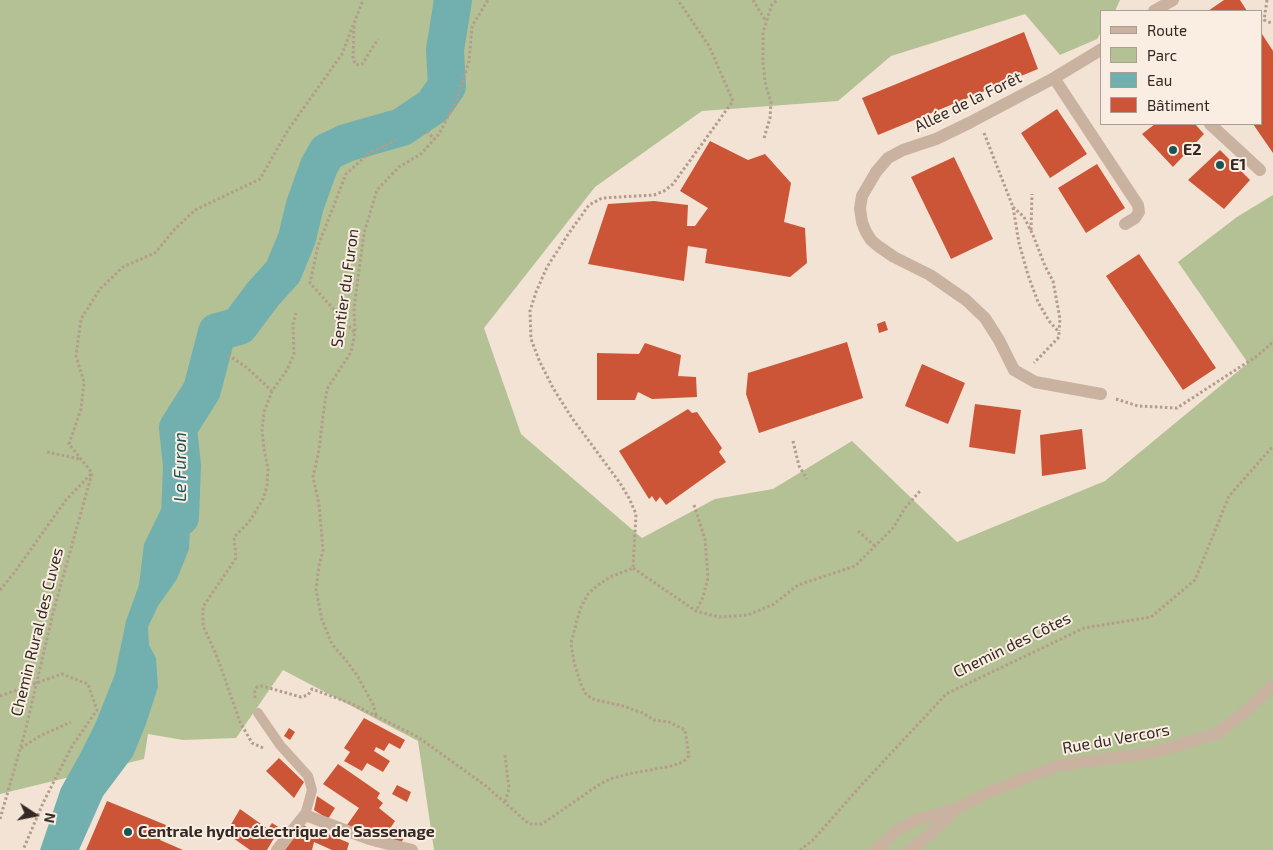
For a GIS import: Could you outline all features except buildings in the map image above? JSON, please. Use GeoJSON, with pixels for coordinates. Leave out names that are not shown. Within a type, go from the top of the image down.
{"type":"FeatureCollection","features":[{"type":"Feature","properties":{"kind":"street"},"geometry":{"type":"LineString","coordinates":[[1156,10],[1173,0]]}},
{"type":"Feature","properties":{"kind":"street","name":"Allée de la Forêt"},"geometry":{"type":"LineString","coordinates":[[1021,376],[1014,370],[999,340],[985,318],[966,300],[930,275],[894,257],[871,240],[862,222],[860,208],[862,196],[876,172],[888,158],[903,150],[936,140],[1054,78],[1100,51]]}},
{"type":"Feature","properties":{"kind":"street"},"geometry":{"type":"LineString","coordinates":[[1054,78],[1138,205],[1139,212],[1135,218],[1125,224]]}},
{"type":"Feature","properties":{"kind":"street"},"geometry":{"type":"LineString","coordinates":[[1211,125],[1260,170]]}},
{"type":"Feature","properties":{"kind":"street"},"geometry":{"type":"LineString","coordinates":[[1021,376],[1035,382],[1101,394]]}},
{"type":"Feature","properties":{"kind":"street","name":"Rue du Vercors"},"geometry":{"type":"LineString","coordinates":[[876,850],[897,830],[919,819],[954,810],[987,793],[1059,765],[1152,752],[1218,733],[1248,710],[1273,685]]}},
{"type":"Feature","properties":{"kind":"street","name":"Rue du Vercors"},"geometry":{"type":"LineString","coordinates":[[910,850],[928,836],[954,810]]}},
{"type":"Feature","properties":{"kind":"street"},"geometry":{"type":"LineString","coordinates":[[277,850],[305,815],[370,839],[412,850]]}},
{"type":"Feature","properties":{"kind":"lane"},"geometry":{"type":"LineString","coordinates":[[258,713],[280,745],[308,776],[312,790],[305,815]]}},
{"type":"Feature","properties":{"kind":"path"},"geometry":{"type":"LineString","coordinates":[[0,590],[66,500],[92,473],[69,444],[80,409],[84,382],[76,356],[81,319],[100,289],[123,267],[155,253],[175,228],[195,210],[260,179],[288,130],[342,54],[363,0]]}},
{"type":"Feature","properties":{"kind":"path","name":"Sentier du Furon"},"geometry":{"type":"LineString","coordinates":[[376,715],[373,704],[358,677],[332,644],[322,620],[316,590],[318,566],[323,550],[319,504],[314,477],[323,414],[327,389],[351,352],[355,332],[354,308],[364,233],[377,190],[399,167],[421,154],[439,134],[457,99],[469,61],[472,26],[488,0]]}},
{"type":"Feature","properties":{"kind":"path"},"geometry":{"type":"LineString","coordinates":[[633,568],[636,514],[620,483],[572,418],[546,374],[531,339],[530,310],[548,267],[568,233],[589,205],[602,198],[654,195],[674,184],[734,101],[709,46],[678,0]]}},
{"type":"Feature","properties":{"kind":"path"},"geometry":{"type":"LineString","coordinates":[[753,0],[766,20]]}},
{"type":"Feature","properties":{"kind":"path"},"geometry":{"type":"LineString","coordinates":[[764,138],[770,118],[771,102],[765,82],[763,32],[772,4],[778,0]]}},
{"type":"Feature","properties":{"kind":"path"},"geometry":{"type":"LineString","coordinates":[[1267,0],[1263,20],[1273,24]]}},
{"type":"Feature","properties":{"kind":"path"},"geometry":{"type":"LineString","coordinates":[[354,23],[353,59],[356,66],[362,64],[378,39]]}},
{"type":"Feature","properties":{"kind":"path"},"geometry":{"type":"LineString","coordinates":[[978,118],[1013,208],[1019,243],[1038,302],[1049,321],[1059,332]]}},
{"type":"Feature","properties":{"kind":"path"},"geometry":{"type":"LineString","coordinates":[[427,131],[434,139]]}},
{"type":"Feature","properties":{"kind":"path"},"geometry":{"type":"LineString","coordinates":[[355,332],[310,283],[318,246],[346,174],[368,154],[396,140]]}},
{"type":"Feature","properties":{"kind":"path"},"geometry":{"type":"LineString","coordinates":[[1031,231],[1032,194]]}},
{"type":"Feature","properties":{"kind":"path"},"geometry":{"type":"LineString","coordinates":[[1013,208],[1024,218],[1044,266],[1053,281],[1060,319],[1059,337],[1021,376]]}},
{"type":"Feature","properties":{"kind":"path"},"geometry":{"type":"LineString","coordinates":[[280,745],[266,750],[252,743],[240,722],[216,654],[203,626],[204,607],[236,558],[234,537],[249,522],[263,500],[268,486],[268,469],[262,430],[264,412],[272,391],[287,370],[294,354],[293,324],[296,313]]}},
{"type":"Feature","properties":{"kind":"path"},"geometry":{"type":"LineString","coordinates":[[1101,394],[1138,406],[1177,408],[1257,356],[1273,342]]}},
{"type":"Feature","properties":{"kind":"path"},"geometry":{"type":"LineString","coordinates":[[228,355],[246,367],[272,391]]}},
{"type":"Feature","properties":{"kind":"path"},"geometry":{"type":"LineString","coordinates":[[793,441],[800,466],[808,480]]}},
{"type":"Feature","properties":{"kind":"path","name":"Chemin des Côtes"},"geometry":{"type":"LineString","coordinates":[[800,850],[813,840],[946,694],[1084,628],[1151,617],[1195,580],[1229,496],[1273,446]]}},
{"type":"Feature","properties":{"kind":"path"},"geometry":{"type":"LineString","coordinates":[[47,452],[81,459]]}},
{"type":"Feature","properties":{"kind":"path","name":"Chemin Rural des Cuves"},"geometry":{"type":"LineString","coordinates":[[0,819],[21,748],[53,613],[92,473]]}},
{"type":"Feature","properties":{"kind":"path"},"geometry":{"type":"LineString","coordinates":[[633,568],[696,611],[719,617],[748,615],[774,604],[798,585],[855,566],[893,528],[905,508],[920,491]]}},
{"type":"Feature","properties":{"kind":"path"},"geometry":{"type":"LineString","coordinates":[[694,505],[705,538],[708,578],[703,597],[696,611]]}},
{"type":"Feature","properties":{"kind":"path"},"geometry":{"type":"LineString","coordinates":[[858,531],[876,547]]}},
{"type":"Feature","properties":{"kind":"path"},"geometry":{"type":"LineString","coordinates":[[258,713],[254,691],[257,687],[262,686],[301,698],[308,695],[312,689],[322,692],[376,715],[418,737],[486,786],[529,824],[542,824],[610,779],[671,766],[683,762],[689,756],[685,730],[669,722],[654,720],[643,713],[623,706],[592,699],[585,693],[574,662],[571,643],[580,609],[588,594],[610,577],[633,568]]}},
{"type":"Feature","properties":{"kind":"path"},"geometry":{"type":"LineString","coordinates":[[0,696],[62,674],[88,684],[97,710],[72,746],[43,803],[23,850]]}},
{"type":"Feature","properties":{"kind":"path"},"geometry":{"type":"LineString","coordinates":[[21,748],[40,736],[71,722]]}},
{"type":"Feature","properties":{"kind":"path"},"geometry":{"type":"LineString","coordinates":[[505,755],[509,789],[505,802]]}},
{"type":"Feature","properties":{"kind":"green space"},"geometry":{"type":"Polygon","coordinates":[[[0,0],[1120,0],[1115,10],[1100,10],[1100,34],[1097,39],[1060,55],[1025,14],[891,56],[838,101],[702,111],[595,187],[484,328],[521,434],[642,538],[715,499],[773,489],[852,441],[957,542],[1105,481],[1248,363],[1178,262],[1237,217],[1273,195],[1273,850],[434,850],[418,741],[283,670],[236,738],[183,740],[148,734],[144,759],[0,794],[0,0]]]}},
{"type":"Feature","properties":{"kind":"water"},"geometry":{"type":"Polygon","coordinates":[[[182,466],[191,507],[189,549],[177,579],[158,606],[148,627],[149,645],[156,658],[158,687],[146,724],[133,756],[103,796],[79,850],[40,850],[61,788],[96,722],[115,674],[126,621],[139,585],[144,544],[182,466]]]}},
{"type":"Feature","properties":{"kind":"waterway","name":"Le Furon"},"geometry":{"type":"LineString","coordinates":[[180,517],[182,466],[178,428],[202,390],[217,332],[239,326],[263,294],[283,272],[297,238],[305,205],[319,166],[327,152],[346,143],[402,127],[433,106],[447,86],[445,50],[453,0]]}},
{"type":"Feature","properties":{"kind":"place","name":"E2"},"geometry":{"type":"Point","coordinates":[1173,150]}},
{"type":"Feature","properties":{"kind":"place","name":"E1"},"geometry":{"type":"Point","coordinates":[1220,165]}},
{"type":"Feature","properties":{"kind":"place","name":"Centrale hydroélectrique de Sassenage"},"geometry":{"type":"Point","coordinates":[128,832]}}]}
